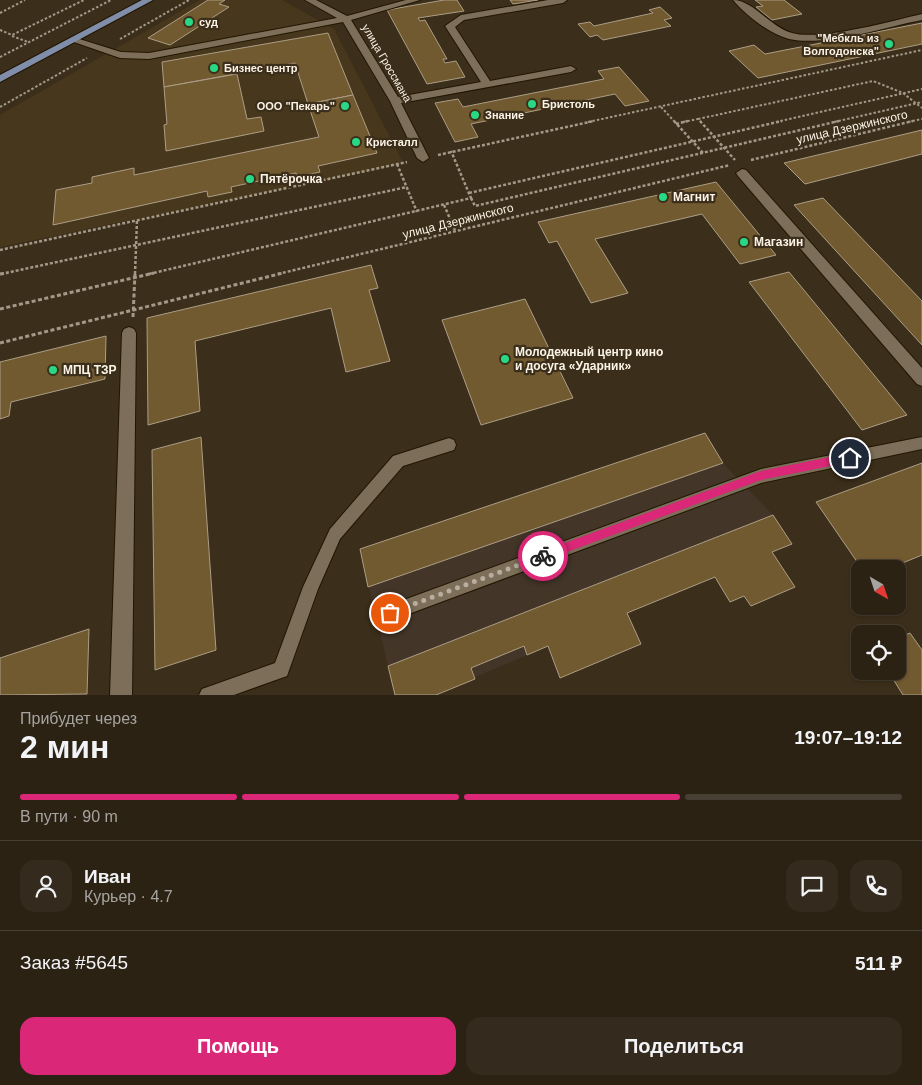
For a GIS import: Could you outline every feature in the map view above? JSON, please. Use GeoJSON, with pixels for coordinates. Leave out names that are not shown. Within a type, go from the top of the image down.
{"type":"FeatureCollection","features":[{"type":"Feature","properties":{"kind":"main road"},"geometry":{"type":"LineString","coordinates":[[0,79],[149,0]]}},
{"type":"Feature","properties":{"kind":"street","name":"улица Гроссмана"},"geometry":{"type":"LineString","coordinates":[[308,0],[346,19],[396,101],[423,158]]}},
{"type":"Feature","properties":{"kind":"street"},"geometry":{"type":"LineString","coordinates":[[73,40],[120,55],[149,56],[346,19],[416,0]]}},
{"type":"Feature","properties":{"kind":"street"},"geometry":{"type":"LineString","coordinates":[[488,84],[450,26],[461,18],[563,0]]}},
{"type":"Feature","properties":{"kind":"street"},"geometry":{"type":"LineString","coordinates":[[737,0],[776,30],[793,37],[813,38],[922,17]]}},
{"type":"Feature","properties":{"kind":"street"},"geometry":{"type":"LineString","coordinates":[[396,101],[571,68]]}},
{"type":"Feature","properties":{"kind":"street"},"geometry":{"type":"LineString","coordinates":[[742,165],[922,379]]}},
{"type":"Feature","properties":{"kind":"street"},"geometry":{"type":"LineString","coordinates":[[121,695],[129,333]]}},
{"type":"Feature","properties":{"kind":"lane"},"geometry":{"type":"LineString","coordinates":[[390,613],[761,476],[922,443]]}},
{"type":"Feature","properties":{"kind":"lane"},"geometry":{"type":"LineString","coordinates":[[208,695],[280,670],[311,587],[335,534],[398,461],[450,445]]}},
{"type":"Feature","properties":{"kind":"path"},"geometry":{"type":"LineString","coordinates":[[0,13],[25,0]]}},
{"type":"Feature","properties":{"kind":"path"},"geometry":{"type":"LineString","coordinates":[[12,35],[84,0]]}},
{"type":"Feature","properties":{"kind":"path"},"geometry":{"type":"LineString","coordinates":[[0,57],[109,0]]}},
{"type":"Feature","properties":{"kind":"path"},"geometry":{"type":"LineString","coordinates":[[0,30],[28,42]]}},
{"type":"Feature","properties":{"kind":"path"},"geometry":{"type":"LineString","coordinates":[[0,250],[922,50]]}},
{"type":"Feature","properties":{"kind":"path"},"geometry":{"type":"LineString","coordinates":[[676,124],[873,81],[903,93],[922,108]]}},
{"type":"Feature","properties":{"kind":"path"},"geometry":{"type":"LineString","coordinates":[[469,193],[922,89]]}},
{"type":"Feature","properties":{"kind":"path"},"geometry":{"type":"LineString","coordinates":[[451,151],[475,206],[922,102]]}},
{"type":"Feature","properties":{"kind":"path"},"geometry":{"type":"LineString","coordinates":[[661,106],[703,153]]}},
{"type":"Feature","properties":{"kind":"path","name":"улица Дзержинского"},"geometry":{"type":"LineString","coordinates":[[0,344],[455,230],[742,165],[922,119]]}},
{"type":"Feature","properties":{"kind":"path"},"geometry":{"type":"LineString","coordinates":[[698,120],[742,165]]}},
{"type":"Feature","properties":{"kind":"path"},"geometry":{"type":"LineString","coordinates":[[397,164],[417,212]]}},
{"type":"Feature","properties":{"kind":"path"},"geometry":{"type":"LineString","coordinates":[[0,274],[407,187]]}},
{"type":"Feature","properties":{"kind":"path"},"geometry":{"type":"LineString","coordinates":[[0,309],[471,198]]}},
{"type":"Feature","properties":{"kind":"path"},"geometry":{"type":"LineString","coordinates":[[444,205],[455,230]]}},
{"type":"Feature","properties":{"kind":"path"},"geometry":{"type":"LineString","coordinates":[[134,310],[137,220]]}},
{"type":"Feature","properties":{"kind":"shaded area"},"geometry":{"type":"Polygon","coordinates":[[[200,0],[282,0],[334,29],[404,164],[0,247],[0,115],[200,0]]]}},
{"type":"Feature","properties":{"kind":"shaded area"},"geometry":{"type":"Polygon","coordinates":[[[705,433],[723,463],[773,515],[792,544],[772,552],[795,587],[751,606],[744,596],[730,602],[715,577],[627,613],[641,644],[561,678],[548,646],[434,695],[395,695],[360,549],[705,433]]]}},
{"type":"Feature","properties":{"kind":"building","name":"суд"},"geometry":{"type":"Polygon","coordinates":[[[208,0],[225,0],[219,4],[229,7],[170,45],[148,38],[208,0]]]}},
{"type":"Feature","properties":{"kind":"building"},"geometry":{"type":"Polygon","coordinates":[[[444,0],[457,0],[464,11],[418,18],[420,21],[425,20],[447,59],[443,59],[445,63],[456,61],[465,77],[427,84],[387,10],[444,0]]]}},
{"type":"Feature","properties":{"kind":"building"},"geometry":{"type":"Polygon","coordinates":[[[510,0],[538,0],[513,4],[510,0]]]}},
{"type":"Feature","properties":{"kind":"building"},"geometry":{"type":"Polygon","coordinates":[[[755,0],[784,0],[802,14],[772,20],[756,7],[763,6],[755,0]]]}},
{"type":"Feature","properties":{"kind":"building"},"geometry":{"type":"Polygon","coordinates":[[[660,7],[672,18],[664,20],[671,26],[603,40],[597,35],[590,37],[578,24],[590,22],[594,26],[653,13],[649,10],[660,7]]]}},
{"type":"Feature","properties":{"kind":"building"},"geometry":{"type":"Polygon","coordinates":[[[922,23],[922,44],[758,78],[729,51],[754,45],[765,54],[922,23]]]}},
{"type":"Feature","properties":{"kind":"building","name":"Бизнес центр"},"geometry":{"type":"Polygon","coordinates":[[[328,33],[353,95],[308,104],[295,63],[164,87],[162,62],[328,33]]]}},
{"type":"Feature","properties":{"kind":"building"},"geometry":{"type":"Polygon","coordinates":[[[619,67],[649,101],[625,106],[615,94],[471,124],[478,137],[455,142],[435,103],[458,99],[463,107],[604,79],[598,71],[619,67]]]}},
{"type":"Feature","properties":{"kind":"building"},"geometry":{"type":"Polygon","coordinates":[[[237,74],[247,119],[261,117],[264,131],[166,151],[164,125],[167,124],[164,87],[237,74]]]}},
{"type":"Feature","properties":{"kind":"building"},"geometry":{"type":"Polygon","coordinates":[[[353,95],[377,153],[318,166],[320,172],[297,177],[296,173],[231,187],[232,192],[208,197],[207,191],[53,225],[56,190],[92,183],[92,177],[134,168],[134,175],[319,137],[308,104],[353,95]]]}},
{"type":"Feature","properties":{"kind":"building"},"geometry":{"type":"Polygon","coordinates":[[[922,130],[922,154],[805,184],[784,163],[922,130]]]}},
{"type":"Feature","properties":{"kind":"building","name":"Магазин"},"geometry":{"type":"Polygon","coordinates":[[[716,182],[776,255],[740,264],[702,214],[595,239],[628,293],[591,303],[557,241],[549,243],[538,222],[716,182]]]}},
{"type":"Feature","properties":{"kind":"building"},"geometry":{"type":"Polygon","coordinates":[[[823,198],[922,301],[922,345],[794,205],[823,198]]]}},
{"type":"Feature","properties":{"kind":"building"},"geometry":{"type":"Polygon","coordinates":[[[371,265],[378,288],[369,290],[390,361],[346,372],[331,308],[195,341],[200,411],[148,425],[147,318],[371,265]]]}},
{"type":"Feature","properties":{"kind":"building"},"geometry":{"type":"Polygon","coordinates":[[[789,272],[907,415],[862,430],[749,282],[789,272]]]}},
{"type":"Feature","properties":{"kind":"building","name":"Молодежный центр кино и досуга «Ударник»"},"geometry":{"type":"Polygon","coordinates":[[[525,299],[573,398],[481,425],[442,320],[525,299]]]}},
{"type":"Feature","properties":{"kind":"building","name":"МПЦ ТЗР"},"geometry":{"type":"Polygon","coordinates":[[[106,336],[105,379],[11,402],[9,416],[0,419],[0,362],[106,336]]]}},
{"type":"Feature","properties":{"kind":"building"},"geometry":{"type":"Polygon","coordinates":[[[705,433],[723,463],[368,587],[360,549],[705,433]]]}},
{"type":"Feature","properties":{"kind":"building"},"geometry":{"type":"Polygon","coordinates":[[[201,437],[216,650],[155,670],[152,450],[201,437]]]}},
{"type":"Feature","properties":{"kind":"building"},"geometry":{"type":"Polygon","coordinates":[[[922,463],[922,555],[906,562],[906,560],[856,560],[816,502],[922,463]]]}},
{"type":"Feature","properties":{"kind":"building"},"geometry":{"type":"Polygon","coordinates":[[[773,515],[792,544],[772,552],[795,587],[751,606],[744,596],[730,602],[715,577],[627,613],[641,644],[560,678],[548,646],[527,655],[524,646],[471,668],[475,679],[436,695],[395,695],[388,666],[773,515]]]}},
{"type":"Feature","properties":{"kind":"building"},"geometry":{"type":"Polygon","coordinates":[[[89,629],[87,694],[0,695],[0,658],[89,629]]]}},
{"type":"Feature","properties":{"kind":"building"},"geometry":{"type":"Polygon","coordinates":[[[910,633],[922,650],[922,695],[903,695],[894,680],[906,680],[906,635],[910,633]]]}},
{"type":"Feature","properties":{"kind":"way so far"},"geometry":{"type":"LineString","coordinates":[[390,613],[543,556]]}},
{"type":"Feature","properties":{"kind":"place","name":"суд"},"geometry":{"type":"Point","coordinates":[189,22]}},
{"type":"Feature","properties":{"kind":"place","name":"\"Мебкль из Волгодонска\""},"geometry":{"type":"Point","coordinates":[889,44]}},
{"type":"Feature","properties":{"kind":"place","name":"Бизнес центр"},"geometry":{"type":"Point","coordinates":[214,68]}},
{"type":"Feature","properties":{"kind":"place","name":"Бристоль"},"geometry":{"type":"Point","coordinates":[532,104]}},
{"type":"Feature","properties":{"kind":"place","name":"ООО \"Пекарь\""},"geometry":{"type":"Point","coordinates":[345,106]}},
{"type":"Feature","properties":{"kind":"place","name":"Знание"},"geometry":{"type":"Point","coordinates":[475,115]}},
{"type":"Feature","properties":{"kind":"place","name":"Кристалл"},"geometry":{"type":"Point","coordinates":[356,142]}},
{"type":"Feature","properties":{"kind":"place","name":"Пятёрочка"},"geometry":{"type":"Point","coordinates":[250,179]}},
{"type":"Feature","properties":{"kind":"place","name":"Магнит"},"geometry":{"type":"Point","coordinates":[663,197]}},
{"type":"Feature","properties":{"kind":"place","name":"Магазин"},"geometry":{"type":"Point","coordinates":[744,242]}},
{"type":"Feature","properties":{"kind":"place","name":"Молодежный центр кино и досуга «Ударник»"},"geometry":{"type":"Point","coordinates":[505,359]}},
{"type":"Feature","properties":{"kind":"place","name":"МПЦ ТЗР"},"geometry":{"type":"Point","coordinates":[53,370]}},
{"type":"Feature","properties":{"kind":"route"},"geometry":{"type":"LineString","coordinates":[[543,556],[761,476],[850,458]]}}]}
